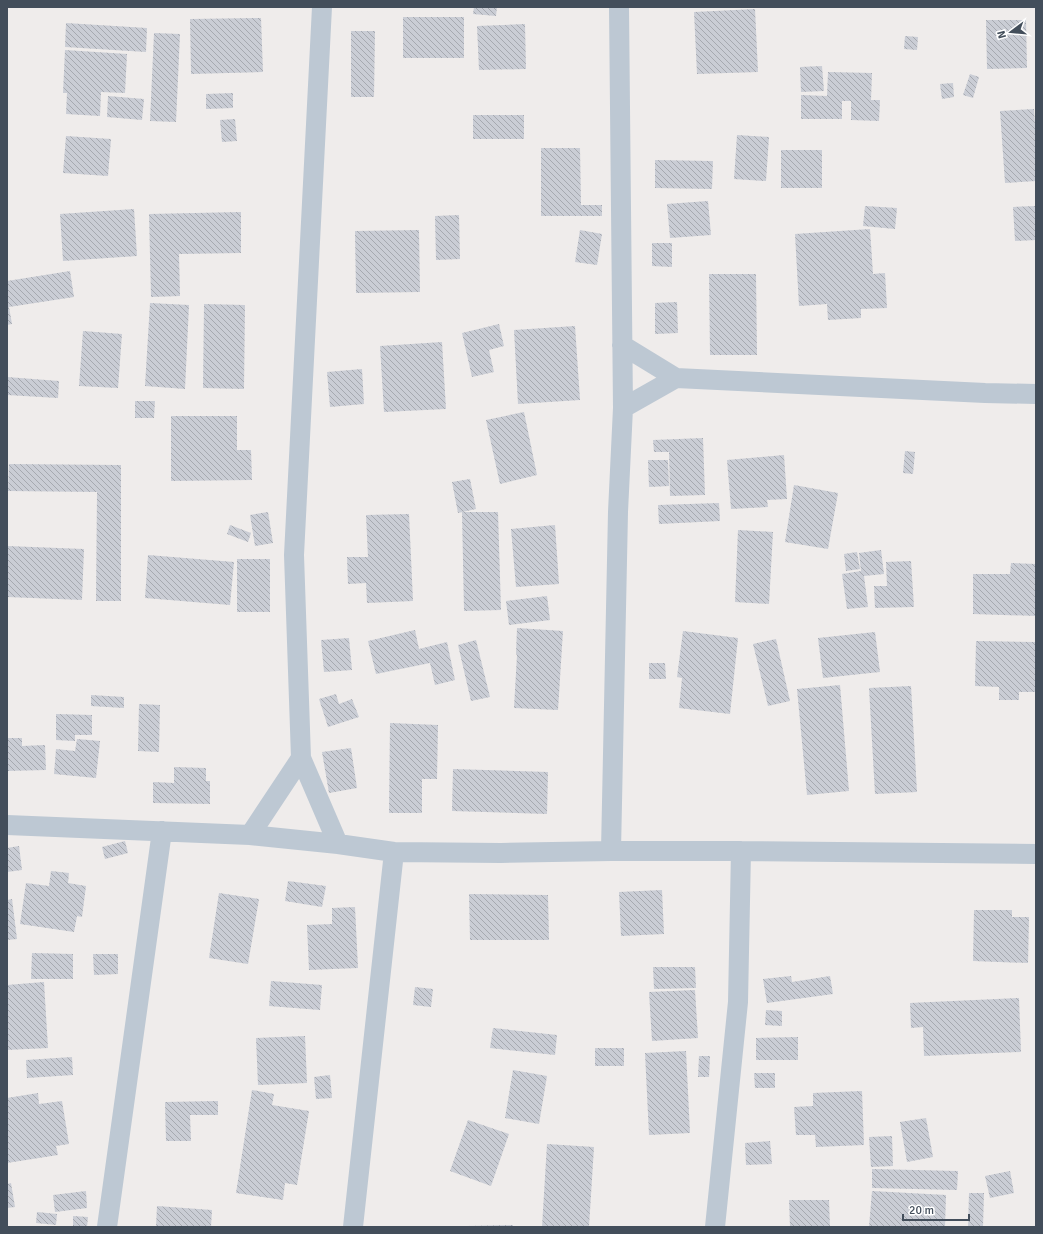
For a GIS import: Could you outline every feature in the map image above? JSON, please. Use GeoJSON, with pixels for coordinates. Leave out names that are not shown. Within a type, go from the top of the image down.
{"type":"FeatureCollection","features":[{"type":"Feature","properties":{"kind":"street"},"geometry":{"type":"LineString","coordinates":[[322,7],[294,555],[301,758],[338,844]]}},
{"type":"Feature","properties":{"kind":"street"},"geometry":{"type":"LineString","coordinates":[[611,851],[618,512],[623,408],[619,7]]}},
{"type":"Feature","properties":{"kind":"street"},"geometry":{"type":"LineString","coordinates":[[622,345],[676,378],[1036,394]]}},
{"type":"Feature","properties":{"kind":"street"},"geometry":{"type":"LineString","coordinates":[[623,408],[676,378]]}},
{"type":"Feature","properties":{"kind":"street"},"geometry":{"type":"LineString","coordinates":[[250,835],[301,758]]}},
{"type":"Feature","properties":{"kind":"street"},"geometry":{"type":"LineString","coordinates":[[7,825],[250,835],[338,844],[394,852],[741,851],[1036,854]]}},
{"type":"Feature","properties":{"kind":"street"},"geometry":{"type":"LineString","coordinates":[[107,1227],[162,831]]}},
{"type":"Feature","properties":{"kind":"street"},"geometry":{"type":"LineString","coordinates":[[715,1227],[738,1002],[741,851]]}},
{"type":"Feature","properties":{"kind":"street"},"geometry":{"type":"LineString","coordinates":[[353,1227],[394,852]]}},
{"type":"Feature","properties":{"kind":"building"},"geometry":{"type":"Polygon","coordinates":[[[474,7],[497,7],[496,16],[473,14],[474,7]]]}},
{"type":"Feature","properties":{"kind":"building"},"geometry":{"type":"Polygon","coordinates":[[[755,9],[758,72],[697,74],[694,12],[755,9]]]}},
{"type":"Feature","properties":{"kind":"building"},"geometry":{"type":"Polygon","coordinates":[[[403,17],[464,17],[464,58],[403,58],[403,17]]]}},
{"type":"Feature","properties":{"kind":"building"},"geometry":{"type":"Polygon","coordinates":[[[261,18],[263,72],[191,74],[190,19],[261,18]]]}},
{"type":"Feature","properties":{"kind":"building"},"geometry":{"type":"Polygon","coordinates":[[[986,20],[1026,20],[1027,68],[987,69],[986,20]]]}},
{"type":"Feature","properties":{"kind":"building"},"geometry":{"type":"Polygon","coordinates":[[[66,23],[147,28],[146,52],[65,47],[66,23]]]}},
{"type":"Feature","properties":{"kind":"building"},"geometry":{"type":"Polygon","coordinates":[[[525,24],[526,69],[479,70],[477,26],[525,24]]]}},
{"type":"Feature","properties":{"kind":"building"},"geometry":{"type":"Polygon","coordinates":[[[351,31],[375,31],[374,97],[351,97],[351,31]]]}},
{"type":"Feature","properties":{"kind":"building"},"geometry":{"type":"Polygon","coordinates":[[[154,33],[180,34],[176,122],[150,121],[154,33]]]}},
{"type":"Feature","properties":{"kind":"building"},"geometry":{"type":"Polygon","coordinates":[[[905,36],[918,37],[917,50],[904,49],[905,36]]]}},
{"type":"Feature","properties":{"kind":"building"},"geometry":{"type":"Polygon","coordinates":[[[65,50],[127,54],[125,93],[101,92],[100,116],[66,114],[67,93],[63,93],[65,50]]]}},
{"type":"Feature","properties":{"kind":"building"},"geometry":{"type":"Polygon","coordinates":[[[822,66],[824,91],[801,92],[800,67],[822,66]]]}},
{"type":"Feature","properties":{"kind":"building"},"geometry":{"type":"Polygon","coordinates":[[[828,72],[872,73],[871,100],[880,100],[879,121],[851,120],[851,101],[842,101],[842,119],[801,119],[801,95],[827,96],[828,72]]]}},
{"type":"Feature","properties":{"kind":"building"},"geometry":{"type":"Polygon","coordinates":[[[970,74],[979,77],[973,98],[963,95],[970,74]]]}},
{"type":"Feature","properties":{"kind":"building"},"geometry":{"type":"Polygon","coordinates":[[[953,83],[954,97],[942,99],[940,84],[953,83]]]}},
{"type":"Feature","properties":{"kind":"building"},"geometry":{"type":"Polygon","coordinates":[[[233,93],[233,108],[206,109],[206,94],[233,93]]]}},
{"type":"Feature","properties":{"kind":"building"},"geometry":{"type":"Polygon","coordinates":[[[108,96],[144,99],[142,120],[107,117],[108,96]]]}},
{"type":"Feature","properties":{"kind":"building"},"geometry":{"type":"Polygon","coordinates":[[[1034,109],[1036,181],[1005,183],[1000,111],[1034,109]]]}},
{"type":"Feature","properties":{"kind":"building"},"geometry":{"type":"Polygon","coordinates":[[[473,115],[524,115],[524,139],[473,139],[473,115]]]}},
{"type":"Feature","properties":{"kind":"building"},"geometry":{"type":"Polygon","coordinates":[[[235,119],[237,141],[222,142],[220,120],[235,119]]]}},
{"type":"Feature","properties":{"kind":"building"},"geometry":{"type":"Polygon","coordinates":[[[737,135],[769,137],[766,181],[734,179],[737,135]]]}},
{"type":"Feature","properties":{"kind":"building"},"geometry":{"type":"Polygon","coordinates":[[[66,136],[111,139],[108,176],[63,173],[66,136]]]}},
{"type":"Feature","properties":{"kind":"building"},"geometry":{"type":"Polygon","coordinates":[[[541,148],[580,148],[581,205],[602,205],[602,216],[541,216],[541,148]]]}},
{"type":"Feature","properties":{"kind":"building"},"geometry":{"type":"Polygon","coordinates":[[[781,150],[822,150],[822,188],[781,188],[781,150]]]}},
{"type":"Feature","properties":{"kind":"building"},"geometry":{"type":"Polygon","coordinates":[[[655,160],[713,161],[712,189],[655,188],[655,160]]]}},
{"type":"Feature","properties":{"kind":"building"},"geometry":{"type":"Polygon","coordinates":[[[708,201],[711,235],[670,238],[667,204],[708,201]]]}},
{"type":"Feature","properties":{"kind":"building"},"geometry":{"type":"Polygon","coordinates":[[[865,206],[897,208],[895,229],[863,226],[865,206]]]}},
{"type":"Feature","properties":{"kind":"building"},"geometry":{"type":"Polygon","coordinates":[[[1036,206],[1036,240],[1015,241],[1013,207],[1036,206]]]}},
{"type":"Feature","properties":{"kind":"building"},"geometry":{"type":"Polygon","coordinates":[[[134,209],[137,256],[63,261],[60,214],[134,209]]]}},
{"type":"Feature","properties":{"kind":"building"},"geometry":{"type":"Polygon","coordinates":[[[241,212],[241,253],[179,254],[180,296],[151,297],[149,214],[241,212]]]}},
{"type":"Feature","properties":{"kind":"building"},"geometry":{"type":"Polygon","coordinates":[[[459,215],[460,259],[436,260],[435,216],[459,215]]]}},
{"type":"Feature","properties":{"kind":"building"},"geometry":{"type":"Polygon","coordinates":[[[870,229],[873,274],[885,273],[887,308],[861,309],[861,318],[828,320],[827,304],[799,306],[795,234],[870,229]]]}},
{"type":"Feature","properties":{"kind":"building"},"geometry":{"type":"Polygon","coordinates":[[[419,230],[420,292],[356,293],[355,231],[419,230]]]}},
{"type":"Feature","properties":{"kind":"building"},"geometry":{"type":"Polygon","coordinates":[[[580,230],[602,234],[597,265],[575,262],[580,230]]]}},
{"type":"Feature","properties":{"kind":"building"},"geometry":{"type":"Polygon","coordinates":[[[652,243],[672,243],[672,267],[652,266],[652,243]]]}},
{"type":"Feature","properties":{"kind":"building"},"geometry":{"type":"Polygon","coordinates":[[[70,271],[74,297],[9,307],[12,324],[7,325],[7,281],[70,271]]]}},
{"type":"Feature","properties":{"kind":"building"},"geometry":{"type":"Polygon","coordinates":[[[709,274],[756,274],[757,355],[710,355],[709,274]]]}},
{"type":"Feature","properties":{"kind":"building"},"geometry":{"type":"Polygon","coordinates":[[[677,302],[678,333],[655,334],[655,303],[677,302]]]}},
{"type":"Feature","properties":{"kind":"building"},"geometry":{"type":"Polygon","coordinates":[[[150,303],[189,305],[185,389],[145,386],[150,303]]]}},
{"type":"Feature","properties":{"kind":"building"},"geometry":{"type":"Polygon","coordinates":[[[204,304],[245,305],[244,389],[203,388],[204,304]]]}},
{"type":"Feature","properties":{"kind":"building"},"geometry":{"type":"Polygon","coordinates":[[[499,324],[504,346],[489,350],[494,372],[472,377],[462,333],[499,324]]]}},
{"type":"Feature","properties":{"kind":"building"},"geometry":{"type":"Polygon","coordinates":[[[575,326],[580,400],[518,404],[514,330],[575,326]]]}},
{"type":"Feature","properties":{"kind":"building"},"geometry":{"type":"Polygon","coordinates":[[[83,331],[122,334],[118,388],[79,386],[83,331]]]}},
{"type":"Feature","properties":{"kind":"building"},"geometry":{"type":"Polygon","coordinates":[[[442,342],[446,409],[384,412],[380,346],[442,342]]]}},
{"type":"Feature","properties":{"kind":"building"},"geometry":{"type":"Polygon","coordinates":[[[362,369],[364,404],[330,407],[327,372],[362,369]]]}},
{"type":"Feature","properties":{"kind":"building"},"geometry":{"type":"Polygon","coordinates":[[[7,377],[59,381],[58,398],[7,395],[7,377]]]}},
{"type":"Feature","properties":{"kind":"building"},"geometry":{"type":"Polygon","coordinates":[[[135,401],[155,401],[154,418],[135,418],[135,401]]]}},
{"type":"Feature","properties":{"kind":"building"},"geometry":{"type":"Polygon","coordinates":[[[524,412],[537,475],[500,484],[486,420],[524,412]]]}},
{"type":"Feature","properties":{"kind":"building"},"geometry":{"type":"Polygon","coordinates":[[[171,416],[237,416],[237,450],[251,450],[252,480],[171,481],[171,416]]]}},
{"type":"Feature","properties":{"kind":"building"},"geometry":{"type":"Polygon","coordinates":[[[703,438],[705,495],[670,496],[669,452],[654,452],[653,440],[703,438]]]}},
{"type":"Feature","properties":{"kind":"building"},"geometry":{"type":"Polygon","coordinates":[[[905,451],[915,452],[913,474],[903,473],[905,451]]]}},
{"type":"Feature","properties":{"kind":"building"},"geometry":{"type":"Polygon","coordinates":[[[784,455],[787,499],[767,500],[768,507],[731,509],[727,460],[784,455]]]}},
{"type":"Feature","properties":{"kind":"building"},"geometry":{"type":"Polygon","coordinates":[[[648,460],[668,460],[669,486],[649,487],[648,460]]]}},
{"type":"Feature","properties":{"kind":"building"},"geometry":{"type":"Polygon","coordinates":[[[9,464],[121,465],[121,601],[96,601],[97,492],[8,491],[9,464]]]}},
{"type":"Feature","properties":{"kind":"building"},"geometry":{"type":"Polygon","coordinates":[[[470,479],[476,509],[458,513],[452,482],[470,479]]]}},
{"type":"Feature","properties":{"kind":"building"},"geometry":{"type":"Polygon","coordinates":[[[794,485],[838,493],[828,549],[785,542],[794,485]]]}},
{"type":"Feature","properties":{"kind":"building"},"geometry":{"type":"Polygon","coordinates":[[[719,503],[720,521],[659,524],[658,505],[719,503]]]}},
{"type":"Feature","properties":{"kind":"building"},"geometry":{"type":"Polygon","coordinates":[[[268,512],[273,543],[255,546],[250,515],[268,512]]]}},
{"type":"Feature","properties":{"kind":"building"},"geometry":{"type":"Polygon","coordinates":[[[462,512],[498,512],[501,610],[464,611],[462,512]]]}},
{"type":"Feature","properties":{"kind":"building"},"geometry":{"type":"Polygon","coordinates":[[[409,514],[413,601],[367,603],[366,583],[348,584],[347,557],[368,557],[366,515],[409,514]]]}},
{"type":"Feature","properties":{"kind":"building"},"geometry":{"type":"Polygon","coordinates":[[[230,525],[251,533],[248,542],[227,534],[230,525]]]}},
{"type":"Feature","properties":{"kind":"building"},"geometry":{"type":"Polygon","coordinates":[[[555,525],[559,584],[516,587],[511,529],[555,525]]]}},
{"type":"Feature","properties":{"kind":"building"},"geometry":{"type":"Polygon","coordinates":[[[738,530],[773,532],[769,604],[735,602],[738,530]]]}},
{"type":"Feature","properties":{"kind":"building"},"geometry":{"type":"Polygon","coordinates":[[[7,546],[84,549],[82,600],[7,597],[7,546]]]}},
{"type":"Feature","properties":{"kind":"building"},"geometry":{"type":"Polygon","coordinates":[[[881,550],[884,574],[864,576],[868,607],[847,609],[842,574],[861,571],[859,553],[881,550]]]}},
{"type":"Feature","properties":{"kind":"building"},"geometry":{"type":"Polygon","coordinates":[[[857,552],[860,569],[846,571],[844,554],[857,552]]]}},
{"type":"Feature","properties":{"kind":"building"},"geometry":{"type":"Polygon","coordinates":[[[148,555],[234,562],[230,605],[145,598],[148,555]]]}},
{"type":"Feature","properties":{"kind":"building"},"geometry":{"type":"Polygon","coordinates":[[[237,559],[270,559],[270,612],[237,612],[237,559]]]}},
{"type":"Feature","properties":{"kind":"building"},"geometry":{"type":"Polygon","coordinates":[[[911,561],[914,607],[875,608],[874,586],[887,586],[886,562],[911,561]]]}},
{"type":"Feature","properties":{"kind":"building"},"geometry":{"type":"Polygon","coordinates":[[[1011,563],[1036,564],[1036,616],[973,614],[973,574],[1010,574],[1011,563]]]}},
{"type":"Feature","properties":{"kind":"building"},"geometry":{"type":"Polygon","coordinates":[[[547,596],[550,620],[509,625],[506,601],[547,596]]]}},
{"type":"Feature","properties":{"kind":"building"},"geometry":{"type":"Polygon","coordinates":[[[517,628],[563,631],[558,710],[514,708],[517,628]]]}},
{"type":"Feature","properties":{"kind":"building"},"geometry":{"type":"Polygon","coordinates":[[[415,630],[419,649],[447,642],[455,680],[435,685],[430,663],[376,674],[368,641],[415,630]]]}},
{"type":"Feature","properties":{"kind":"building"},"geometry":{"type":"Polygon","coordinates":[[[683,631],[738,638],[730,714],[679,708],[682,678],[677,677],[683,631]]]}},
{"type":"Feature","properties":{"kind":"building"},"geometry":{"type":"Polygon","coordinates":[[[875,632],[880,672],[823,678],[818,638],[875,632]]]}},
{"type":"Feature","properties":{"kind":"building"},"geometry":{"type":"Polygon","coordinates":[[[349,638],[352,670],[324,672],[321,640],[349,638]]]}},
{"type":"Feature","properties":{"kind":"building"},"geometry":{"type":"Polygon","coordinates":[[[776,639],[790,701],[768,706],[753,644],[776,639]]]}},
{"type":"Feature","properties":{"kind":"building"},"geometry":{"type":"Polygon","coordinates":[[[476,640],[490,697],[471,701],[458,645],[476,640]]]}},
{"type":"Feature","properties":{"kind":"building"},"geometry":{"type":"Polygon","coordinates":[[[976,641],[1036,642],[1036,692],[1019,692],[1019,700],[999,700],[999,687],[975,686],[976,641]]]}},
{"type":"Feature","properties":{"kind":"building"},"geometry":{"type":"Polygon","coordinates":[[[649,663],[665,663],[666,679],[649,679],[649,663]]]}},
{"type":"Feature","properties":{"kind":"building"},"geometry":{"type":"Polygon","coordinates":[[[840,685],[849,791],[807,795],[797,689],[840,685]]]}},
{"type":"Feature","properties":{"kind":"building"},"geometry":{"type":"Polygon","coordinates":[[[911,686],[917,792],[875,794],[869,688],[911,686]]]}},
{"type":"Feature","properties":{"kind":"building"},"geometry":{"type":"Polygon","coordinates":[[[336,694],[339,704],[352,699],[359,717],[328,727],[319,699],[336,694]]]}},
{"type":"Feature","properties":{"kind":"building"},"geometry":{"type":"Polygon","coordinates":[[[91,695],[124,697],[124,708],[91,706],[91,695]]]}},
{"type":"Feature","properties":{"kind":"building"},"geometry":{"type":"Polygon","coordinates":[[[139,704],[160,705],[159,752],[138,751],[139,704]]]}},
{"type":"Feature","properties":{"kind":"building"},"geometry":{"type":"Polygon","coordinates":[[[56,714],[92,715],[92,735],[75,735],[75,741],[56,740],[56,714]]]}},
{"type":"Feature","properties":{"kind":"building"},"geometry":{"type":"Polygon","coordinates":[[[390,723],[438,725],[437,779],[422,779],[422,813],[389,813],[390,723]]]}},
{"type":"Feature","properties":{"kind":"building"},"geometry":{"type":"Polygon","coordinates":[[[7,738],[22,738],[22,746],[45,745],[46,770],[7,771],[7,738]]]}},
{"type":"Feature","properties":{"kind":"building"},"geometry":{"type":"Polygon","coordinates":[[[77,739],[100,741],[96,778],[54,774],[56,749],[75,751],[77,739]]]}},
{"type":"Feature","properties":{"kind":"building"},"geometry":{"type":"Polygon","coordinates":[[[351,748],[357,788],[329,793],[322,752],[351,748]]]}},
{"type":"Feature","properties":{"kind":"building"},"geometry":{"type":"Polygon","coordinates":[[[174,767],[206,768],[206,781],[210,781],[210,804],[153,803],[153,782],[174,783],[174,767]]]}},
{"type":"Feature","properties":{"kind":"building"},"geometry":{"type":"Polygon","coordinates":[[[453,769],[548,772],[547,814],[452,811],[453,769]]]}},
{"type":"Feature","properties":{"kind":"building"},"geometry":{"type":"Polygon","coordinates":[[[125,841],[128,853],[105,859],[102,847],[125,841]]]}},
{"type":"Feature","properties":{"kind":"building"},"geometry":{"type":"Polygon","coordinates":[[[19,846],[22,870],[7,872],[7,848],[19,846]]]}},
{"type":"Feature","properties":{"kind":"building"},"geometry":{"type":"Polygon","coordinates":[[[51,871],[69,873],[68,883],[86,886],[82,917],[77,916],[74,932],[20,924],[26,883],[49,886],[51,871]]]}},
{"type":"Feature","properties":{"kind":"building"},"geometry":{"type":"Polygon","coordinates":[[[288,881],[326,886],[322,907],[285,901],[288,881]]]}},
{"type":"Feature","properties":{"kind":"building"},"geometry":{"type":"Polygon","coordinates":[[[662,890],[664,934],[621,936],[619,892],[662,890]]]}},
{"type":"Feature","properties":{"kind":"building"},"geometry":{"type":"Polygon","coordinates":[[[219,893],[259,899],[248,964],[209,958],[219,893]]]}},
{"type":"Feature","properties":{"kind":"building"},"geometry":{"type":"Polygon","coordinates":[[[469,894],[548,895],[549,940],[470,940],[469,894]]]}},
{"type":"Feature","properties":{"kind":"building"},"geometry":{"type":"Polygon","coordinates":[[[12,899],[17,939],[7,940],[7,900],[12,899]]]}},
{"type":"Feature","properties":{"kind":"building"},"geometry":{"type":"Polygon","coordinates":[[[355,907],[358,968],[309,970],[307,925],[332,924],[332,908],[355,907]]]}},
{"type":"Feature","properties":{"kind":"building"},"geometry":{"type":"Polygon","coordinates":[[[974,910],[1012,910],[1012,917],[1029,917],[1028,963],[973,961],[974,910]]]}},
{"type":"Feature","properties":{"kind":"building"},"geometry":{"type":"Polygon","coordinates":[[[32,953],[73,954],[73,979],[31,979],[32,953]]]}},
{"type":"Feature","properties":{"kind":"building"},"geometry":{"type":"Polygon","coordinates":[[[93,954],[118,954],[118,974],[94,975],[93,954]]]}},
{"type":"Feature","properties":{"kind":"building"},"geometry":{"type":"Polygon","coordinates":[[[653,967],[695,967],[696,988],[654,989],[653,967]]]}},
{"type":"Feature","properties":{"kind":"building"},"geometry":{"type":"Polygon","coordinates":[[[791,976],[792,982],[830,976],[833,994],[767,1003],[763,979],[791,976]]]}},
{"type":"Feature","properties":{"kind":"building"},"geometry":{"type":"Polygon","coordinates":[[[271,981],[322,985],[320,1010],[269,1006],[271,981]]]}},
{"type":"Feature","properties":{"kind":"building"},"geometry":{"type":"Polygon","coordinates":[[[44,982],[48,1048],[7,1050],[7,985],[44,982]]]}},
{"type":"Feature","properties":{"kind":"building"},"geometry":{"type":"Polygon","coordinates":[[[415,987],[433,989],[431,1007],[413,1005],[415,987]]]}},
{"type":"Feature","properties":{"kind":"building"},"geometry":{"type":"Polygon","coordinates":[[[695,990],[698,1038],[652,1041],[649,992],[695,990]]]}},
{"type":"Feature","properties":{"kind":"building"},"geometry":{"type":"Polygon","coordinates":[[[1019,998],[1021,1052],[924,1056],[923,1027],[911,1028],[910,1003],[1019,998]]]}},
{"type":"Feature","properties":{"kind":"building"},"geometry":{"type":"Polygon","coordinates":[[[766,1010],[782,1011],[782,1026],[765,1025],[766,1010]]]}},
{"type":"Feature","properties":{"kind":"building"},"geometry":{"type":"Polygon","coordinates":[[[493,1028],[557,1035],[555,1055],[490,1048],[493,1028]]]}},
{"type":"Feature","properties":{"kind":"building"},"geometry":{"type":"Polygon","coordinates":[[[305,1036],[307,1083],[258,1085],[256,1038],[305,1036]]]}},
{"type":"Feature","properties":{"kind":"building"},"geometry":{"type":"Polygon","coordinates":[[[798,1037],[798,1060],[756,1060],[756,1038],[798,1037]]]}},
{"type":"Feature","properties":{"kind":"building"},"geometry":{"type":"Polygon","coordinates":[[[595,1048],[624,1048],[624,1066],[595,1066],[595,1048]]]}},
{"type":"Feature","properties":{"kind":"building"},"geometry":{"type":"Polygon","coordinates":[[[686,1051],[690,1133],[649,1135],[645,1053],[686,1051]]]}},
{"type":"Feature","properties":{"kind":"building"},"geometry":{"type":"Polygon","coordinates":[[[699,1056],[710,1056],[709,1077],[698,1077],[699,1056]]]}},
{"type":"Feature","properties":{"kind":"building"},"geometry":{"type":"Polygon","coordinates":[[[72,1057],[73,1075],[27,1078],[26,1060],[72,1057]]]}},
{"type":"Feature","properties":{"kind":"building"},"geometry":{"type":"Polygon","coordinates":[[[513,1070],[547,1076],[539,1124],[505,1118],[513,1070]]]}},
{"type":"Feature","properties":{"kind":"building"},"geometry":{"type":"Polygon","coordinates":[[[754,1073],[775,1073],[775,1088],[755,1088],[754,1073]]]}},
{"type":"Feature","properties":{"kind":"building"},"geometry":{"type":"Polygon","coordinates":[[[330,1075],[332,1098],[316,1099],[314,1077],[330,1075]]]}},
{"type":"Feature","properties":{"kind":"building"},"geometry":{"type":"Polygon","coordinates":[[[252,1090],[274,1094],[272,1105],[309,1111],[297,1185],[285,1183],[283,1200],[236,1193],[252,1090]]]}},
{"type":"Feature","properties":{"kind":"building"},"geometry":{"type":"Polygon","coordinates":[[[862,1091],[864,1145],[816,1147],[815,1135],[796,1135],[794,1107],[813,1106],[813,1093],[862,1091]]]}},
{"type":"Feature","properties":{"kind":"building"},"geometry":{"type":"Polygon","coordinates":[[[38,1093],[39,1104],[62,1101],[69,1144],[56,1146],[58,1155],[7,1163],[7,1098],[38,1093]]]}},
{"type":"Feature","properties":{"kind":"building"},"geometry":{"type":"Polygon","coordinates":[[[218,1101],[218,1115],[190,1115],[191,1141],[166,1141],[165,1102],[218,1101]]]}},
{"type":"Feature","properties":{"kind":"building"},"geometry":{"type":"Polygon","coordinates":[[[926,1118],[933,1157],[907,1162],[900,1122],[926,1118]]]}},
{"type":"Feature","properties":{"kind":"building"},"geometry":{"type":"Polygon","coordinates":[[[468,1120],[509,1134],[491,1186],[450,1171],[468,1120]]]}},
{"type":"Feature","properties":{"kind":"building"},"geometry":{"type":"Polygon","coordinates":[[[892,1136],[893,1166],[871,1167],[869,1137],[892,1136]]]}},
{"type":"Feature","properties":{"kind":"building"},"geometry":{"type":"Polygon","coordinates":[[[770,1141],[772,1164],[746,1165],[745,1143],[770,1141]]]}},
{"type":"Feature","properties":{"kind":"building"},"geometry":{"type":"Polygon","coordinates":[[[547,1144],[594,1147],[589,1227],[542,1227],[547,1144]]]}},
{"type":"Feature","properties":{"kind":"building"},"geometry":{"type":"Polygon","coordinates":[[[872,1169],[958,1171],[957,1190],[872,1188],[872,1169]]]}},
{"type":"Feature","properties":{"kind":"building"},"geometry":{"type":"Polygon","coordinates":[[[1010,1171],[1014,1193],[990,1198],[985,1176],[1010,1171]]]}},
{"type":"Feature","properties":{"kind":"building"},"geometry":{"type":"Polygon","coordinates":[[[11,1183],[15,1207],[7,1208],[7,1184],[11,1183]]]}},
{"type":"Feature","properties":{"kind":"building"},"geometry":{"type":"Polygon","coordinates":[[[86,1191],[87,1208],[55,1212],[53,1195],[86,1191]]]}},
{"type":"Feature","properties":{"kind":"building"},"geometry":{"type":"Polygon","coordinates":[[[872,1191],[946,1195],[945,1227],[869,1227],[872,1191]]]}},
{"type":"Feature","properties":{"kind":"building"},"geometry":{"type":"Polygon","coordinates":[[[969,1193],[984,1193],[983,1227],[968,1227],[969,1193]]]}},
{"type":"Feature","properties":{"kind":"building"},"geometry":{"type":"Polygon","coordinates":[[[789,1200],[829,1200],[830,1227],[790,1227],[789,1200]]]}},
{"type":"Feature","properties":{"kind":"building"},"geometry":{"type":"Polygon","coordinates":[[[157,1206],[212,1210],[211,1227],[156,1227],[157,1206]]]}},
{"type":"Feature","properties":{"kind":"building"},"geometry":{"type":"Polygon","coordinates":[[[37,1212],[57,1214],[56,1225],[36,1223],[37,1212]]]}},
{"type":"Feature","properties":{"kind":"building"},"geometry":{"type":"Polygon","coordinates":[[[73,1216],[88,1217],[87,1227],[73,1227],[73,1216]]]}},
{"type":"Feature","properties":{"kind":"building"},"geometry":{"type":"Polygon","coordinates":[[[513,1225],[513,1227],[466,1227],[466,1226],[513,1225]]]}}]}
